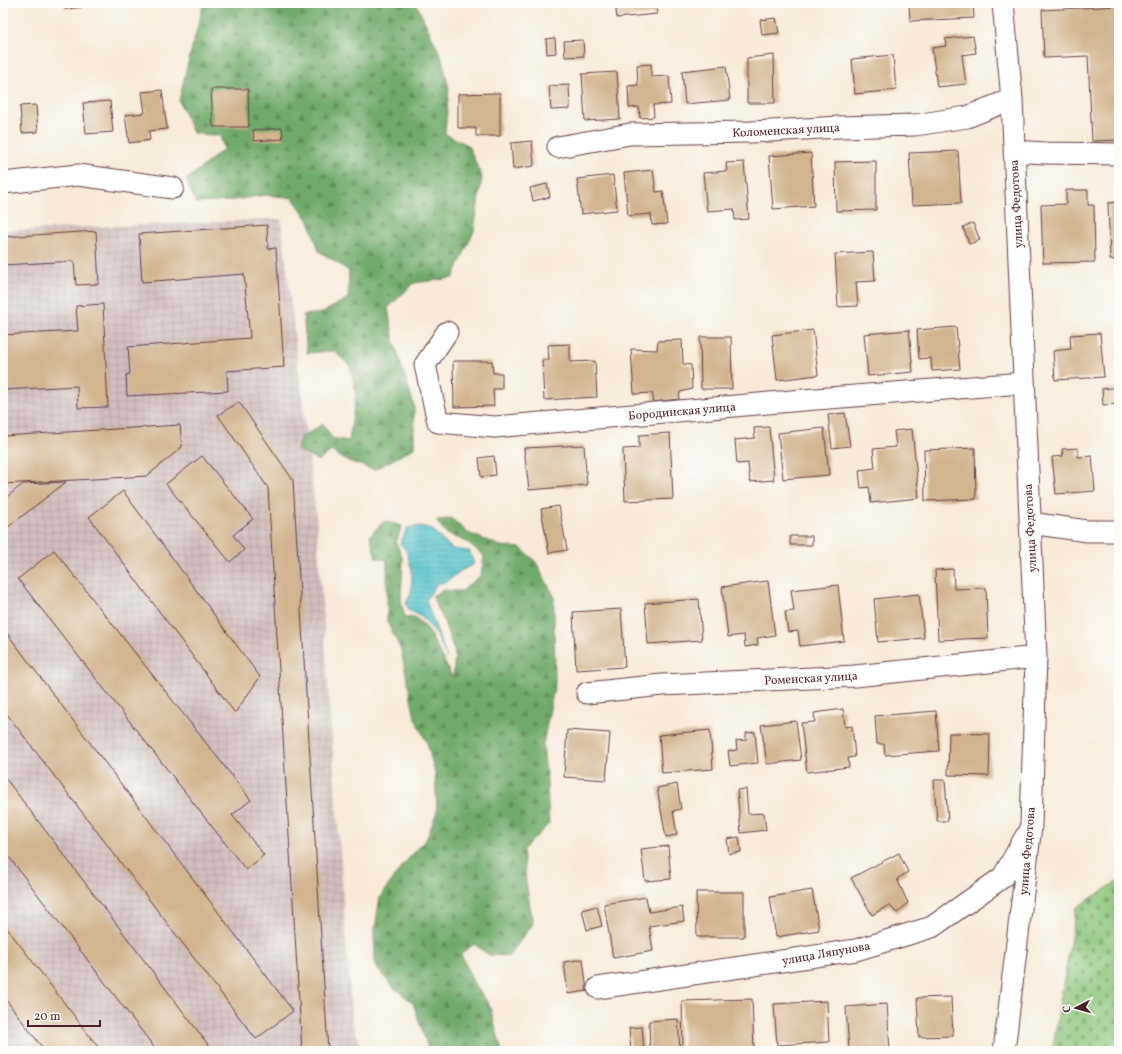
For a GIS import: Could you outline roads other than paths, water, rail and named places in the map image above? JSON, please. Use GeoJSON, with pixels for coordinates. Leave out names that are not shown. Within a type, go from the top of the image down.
{"type":"FeatureCollection","features":[{"type":"Feature","properties":{"kind":"street","name":"улица Федотова"},"geometry":{"type":"LineString","coordinates":[[1003,3],[1012,99],[1036,657],[1031,826],[1004,1051]]}},
{"type":"Feature","properties":{"kind":"street","name":"Коломенская улица"},"geometry":{"type":"LineString","coordinates":[[558,147],[630,134],[751,132],[839,127],[915,125],[967,117],[1012,99]]}},
{"type":"Feature","properties":{"kind":"street"},"geometry":{"type":"LineString","coordinates":[[1014,151],[1119,154]]}},
{"type":"Feature","properties":{"kind":"street"},"geometry":{"type":"LineString","coordinates":[[3,183],[78,175],[173,188]]}},
{"type":"Feature","properties":{"kind":"street","name":"Бородинская улица"},"geometry":{"type":"LineString","coordinates":[[447,332],[425,365],[438,422],[488,427],[1024,383]]}},
{"type":"Feature","properties":{"kind":"street"},"geometry":{"type":"LineString","coordinates":[[1030,523],[1088,531],[1119,531]]}},
{"type":"Feature","properties":{"kind":"street","name":"Роменская улица"},"geometry":{"type":"LineString","coordinates":[[587,693],[662,685],[855,676],[1036,657]]}},
{"type":"Feature","properties":{"kind":"street","name":"улица Ляпунова"},"geometry":{"type":"LineString","coordinates":[[598,988],[856,950],[932,927],[1003,877],[1031,826]]}},
{"type":"Feature","properties":{"kind":"water"},"geometry":{"type":"Polygon","coordinates":[[[421,526],[432,529],[453,549],[470,551],[474,564],[459,572],[448,581],[437,584],[426,600],[447,658],[428,624],[422,618],[409,611],[406,603],[411,593],[412,571],[406,550],[400,544],[407,528],[421,526]]]}}]}
